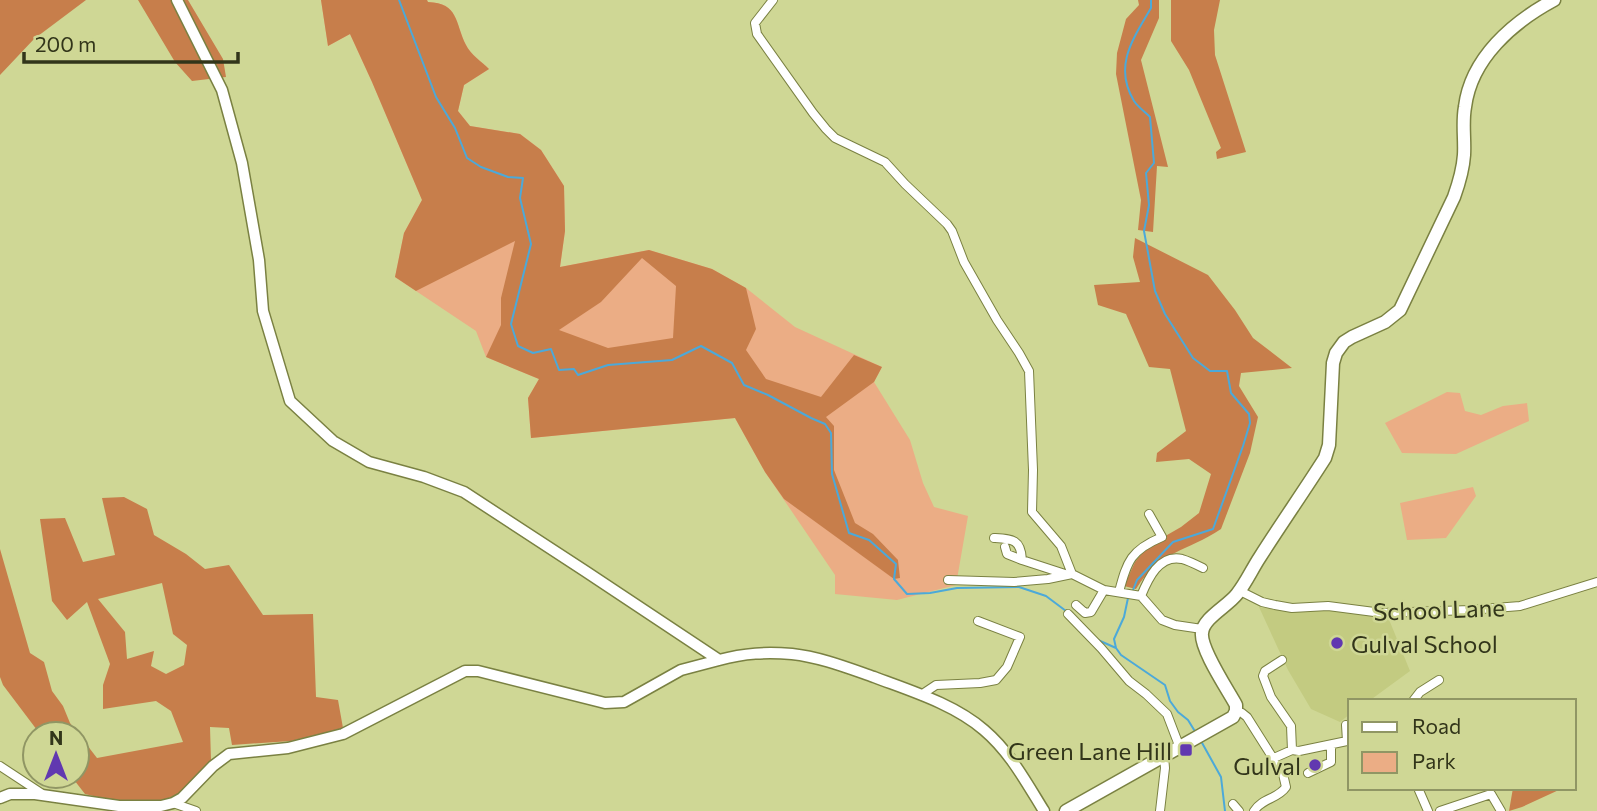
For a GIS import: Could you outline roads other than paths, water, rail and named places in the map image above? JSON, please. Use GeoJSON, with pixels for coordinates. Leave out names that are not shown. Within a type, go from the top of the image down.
{"type":"FeatureCollection","features":[{"type":"Feature","properties":{"kind":"main road"},"geometry":{"type":"LineString","coordinates":[[1066,811],[1233,718],[1236,705],[1206,650],[1202,629],[1206,622],[1240,591],[1325,458],[1329,445],[1336,353],[1341,345],[1352,337],[1385,322],[1400,310],[1454,197],[1464,157],[1464,108],[1468,89],[1478,67],[1521,19],[1554,0]]}},
{"type":"Feature","properties":{"kind":"street"},"geometry":{"type":"LineString","coordinates":[[177,0],[222,90],[242,163],[259,260],[263,311],[290,401],[333,441],[369,463],[424,477],[464,492],[719,660]]}},
{"type":"Feature","properties":{"kind":"street"},"geometry":{"type":"LineString","coordinates":[[773,0],[755,23],[757,34],[769,52],[813,113],[835,138],[885,162],[947,224],[964,262],[1029,371],[1031,512],[1061,546],[1069,574]]}},
{"type":"Feature","properties":{"kind":"street"},"geometry":{"type":"LineString","coordinates":[[1122,593],[1125,569],[1134,554],[1148,543],[1162,537],[1149,514]]}},
{"type":"Feature","properties":{"kind":"street"},"geometry":{"type":"LineString","coordinates":[[994,538],[1017,543],[1022,560]]}},
{"type":"Feature","properties":{"kind":"street"},"geometry":{"type":"LineString","coordinates":[[1005,547],[1007,554],[1069,574],[1104,590],[1139,596],[1163,620],[1175,625],[1202,629]]}},
{"type":"Feature","properties":{"kind":"street"},"geometry":{"type":"LineString","coordinates":[[1139,596],[1154,569],[1169,559],[1181,559],[1203,568]]}},
{"type":"Feature","properties":{"kind":"street"},"geometry":{"type":"LineString","coordinates":[[948,580],[1014,582],[1069,574]]}},
{"type":"Feature","properties":{"kind":"street","name":"School Lane"},"geometry":{"type":"LineString","coordinates":[[1240,591],[1262,602],[1292,608],[1328,606],[1382,613],[1520,606],[1597,582]]}},
{"type":"Feature","properties":{"kind":"street"},"geometry":{"type":"LineString","coordinates":[[1076,605],[1085,613],[1091,612],[1104,590]]}},
{"type":"Feature","properties":{"kind":"street"},"geometry":{"type":"LineString","coordinates":[[1068,614],[1129,681],[1167,715],[1186,745]]}},
{"type":"Feature","properties":{"kind":"street"},"geometry":{"type":"LineString","coordinates":[[921,695],[936,685],[996,680],[1007,667],[1020,637],[978,621]]}},
{"type":"Feature","properties":{"kind":"street"},"geometry":{"type":"LineString","coordinates":[[0,798],[10,794],[44,795],[119,806],[161,806],[181,798],[229,754],[288,748],[343,734],[465,671],[478,671],[605,703],[624,702],[681,670],[755,652],[805,656],[864,674],[956,711],[982,728],[1007,752],[1044,811]]}},
{"type":"Feature","properties":{"kind":"street"},"geometry":{"type":"LineString","coordinates":[[1282,660],[1265,671],[1263,676],[1271,697],[1291,726],[1292,750]]}},
{"type":"Feature","properties":{"kind":"street"},"geometry":{"type":"LineString","coordinates":[[1415,699],[1420,692],[1439,680]]}},
{"type":"Feature","properties":{"kind":"street"},"geometry":{"type":"LineString","coordinates":[[1236,711],[1247,717],[1274,758],[1283,774],[1286,788],[1252,811]]}},
{"type":"Feature","properties":{"kind":"street"},"geometry":{"type":"LineString","coordinates":[[1274,758],[1292,750],[1331,746],[1348,741],[1346,726]]}},
{"type":"Feature","properties":{"kind":"street"},"geometry":{"type":"LineString","coordinates":[[1308,773],[1331,762],[1331,746]]}},
{"type":"Feature","properties":{"kind":"street"},"geometry":{"type":"LineString","coordinates":[[1160,811],[1164,755]]}},
{"type":"Feature","properties":{"kind":"street"},"geometry":{"type":"LineString","coordinates":[[0,766],[44,795]]}},
{"type":"Feature","properties":{"kind":"street"},"geometry":{"type":"LineString","coordinates":[[1419,790],[1428,811]]}},
{"type":"Feature","properties":{"kind":"street"},"geometry":{"type":"LineString","coordinates":[[1440,811],[1491,794],[1501,811]]}},
{"type":"Feature","properties":{"kind":"street"},"geometry":{"type":"LineString","coordinates":[[173,803],[196,811]]}},
{"type":"Feature","properties":{"kind":"waterway"},"geometry":{"type":"LineString","coordinates":[[399,0],[436,97],[455,128],[467,158],[481,167],[508,177],[523,178],[520,198],[531,244],[511,324],[518,346],[533,353],[551,349],[559,370],[574,369],[578,375],[608,365],[672,360],[701,346],[732,363],[744,385],[825,424],[831,433],[832,474],[849,533],[869,540],[896,564],[894,579],[907,594],[957,588],[1019,587],[1046,596],[1066,611]]}},
{"type":"Feature","properties":{"kind":"waterway"},"geometry":{"type":"LineString","coordinates":[[1133,590],[1137,580],[1173,542],[1213,529],[1250,423],[1249,414],[1231,393],[1227,371],[1210,371],[1193,358],[1165,314],[1155,291],[1144,231],[1149,205],[1146,173],[1154,163],[1150,117],[1134,101],[1125,76],[1128,53],[1151,8],[1151,0]]}},
{"type":"Feature","properties":{"kind":"waterway"},"geometry":{"type":"LineString","coordinates":[[1128,598],[1124,617],[1114,639],[1116,648],[1121,655],[1165,685],[1170,701],[1196,733]]}},
{"type":"Feature","properties":{"kind":"waterway"},"geometry":{"type":"LineString","coordinates":[[1098,640],[1116,648]]}},
{"type":"Feature","properties":{"kind":"waterway"},"geometry":{"type":"LineString","coordinates":[[1201,741],[1221,777],[1225,811]]}},
{"type":"Feature","properties":{"kind":"place","name":"Gulval School"},"geometry":{"type":"Point","coordinates":[1337,643]}},
{"type":"Feature","properties":{"kind":"place","name":"Green Lane Hill"},"geometry":{"type":"Point","coordinates":[1186,750]}},
{"type":"Feature","properties":{"kind":"place","name":"Gulval"},"geometry":{"type":"Point","coordinates":[1315,765]}}]}
